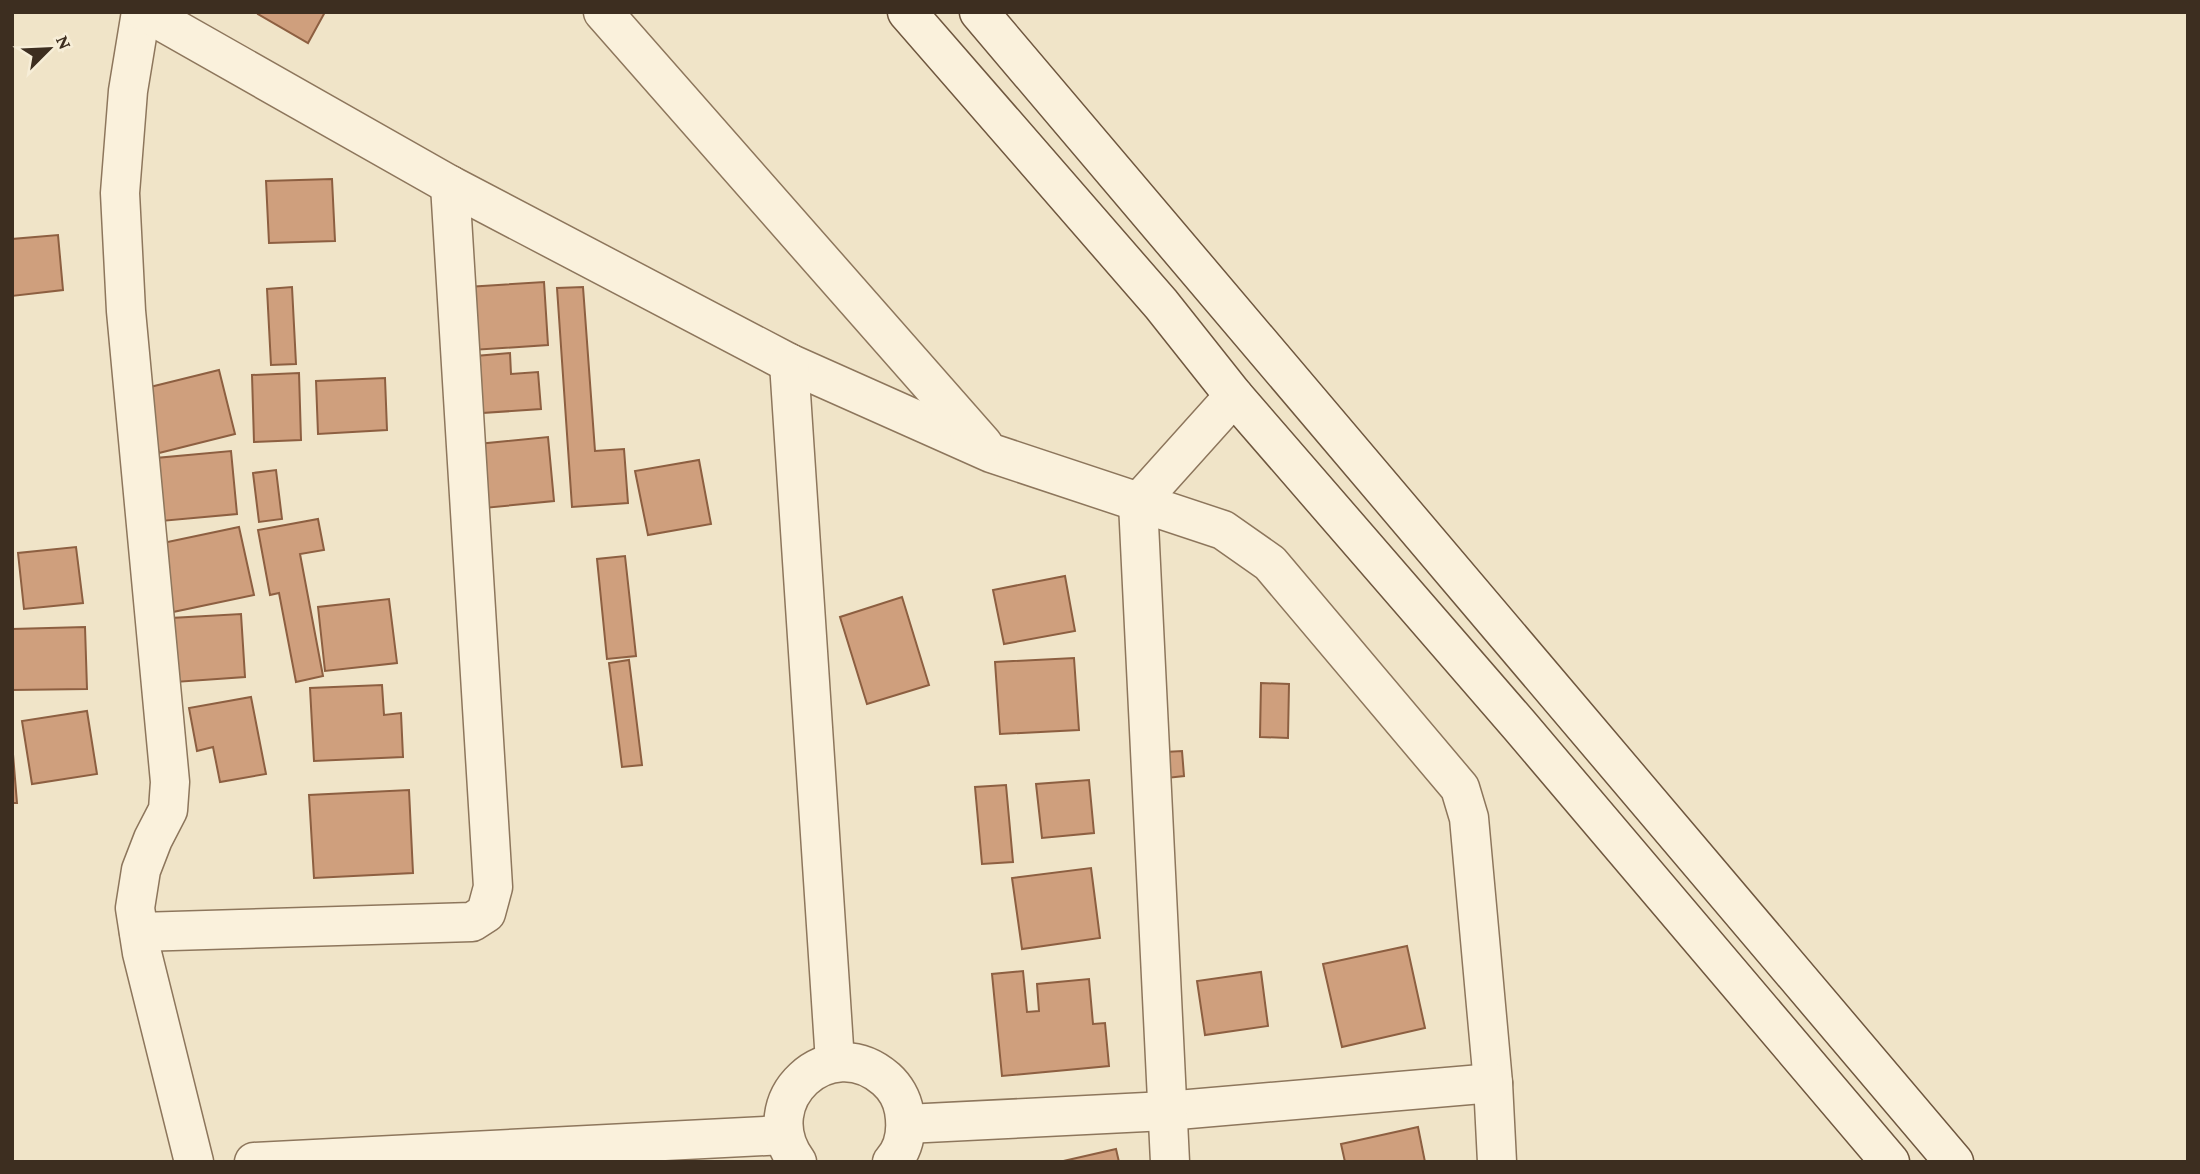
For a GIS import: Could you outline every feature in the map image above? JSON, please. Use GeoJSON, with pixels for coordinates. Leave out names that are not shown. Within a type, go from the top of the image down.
{"type":"FeatureCollection","features":[{"type":"Feature","properties":{"kind":"street"},"geometry":{"type":"LineString","coordinates":[[194,1162],[142,953],[135,908],[141,870],[153,839],[169,810],[170,782],[126,311],[120,193],[128,91],[143,12],[450,184],[789,363],[991,453],[1223,530],[1270,563],[1460,788],[1469,818],[1493,1083],[1497,1162]]}},
{"type":"Feature","properties":{"kind":"street"},"geometry":{"type":"LineString","coordinates":[[603,12],[991,453]]}},
{"type":"Feature","properties":{"kind":"street"},"geometry":{"type":"LineString","coordinates":[[907,12],[1161,304],[1234,396],[1890,1162]]}},
{"type":"Feature","properties":{"kind":"street"},"geometry":{"type":"LineString","coordinates":[[979,12],[1954,1162]]}},
{"type":"Feature","properties":{"kind":"street"},"geometry":{"type":"LineString","coordinates":[[139,932],[472,922],[486,913],[493,887],[450,184]]}},
{"type":"Feature","properties":{"kind":"street"},"geometry":{"type":"LineString","coordinates":[[789,363],[835,1062]]}},
{"type":"Feature","properties":{"kind":"street"},"geometry":{"type":"LineString","coordinates":[[1170,1162],[1138,503],[1234,396]]}},
{"type":"Feature","properties":{"kind":"street"},"geometry":{"type":"LineString","coordinates":[[254,1162],[790,1148],[783,1115],[789,1096],[801,1080],[816,1068],[835,1062],[856,1063],[876,1070],[892,1084],[902,1103],[906,1124],[904,1141],[892,1162]]}},
{"type":"Feature","properties":{"kind":"street"},"geometry":{"type":"LineString","coordinates":[[906,1124],[1166,1111],[1493,1083]]}},
{"type":"Feature","properties":{"kind":"building"},"geometry":{"type":"Polygon","coordinates":[[[325,12],[308,43],[258,14],[325,12]]]}},
{"type":"Feature","properties":{"kind":"building"},"geometry":{"type":"Polygon","coordinates":[[[332,179],[335,241],[269,243],[266,181],[332,179]]]}},
{"type":"Feature","properties":{"kind":"building"},"geometry":{"type":"Polygon","coordinates":[[[58,235],[63,290],[12,296],[12,239],[58,235]]]}},
{"type":"Feature","properties":{"kind":"building"},"geometry":{"type":"Polygon","coordinates":[[[544,282],[548,345],[472,350],[467,287],[544,282]]]}},
{"type":"Feature","properties":{"kind":"building"},"geometry":{"type":"Polygon","coordinates":[[[292,287],[296,364],[271,365],[267,289],[292,287]]]}},
{"type":"Feature","properties":{"kind":"building"},"geometry":{"type":"Polygon","coordinates":[[[583,287],[595,451],[624,449],[628,503],[572,507],[557,288],[583,287]]]}},
{"type":"Feature","properties":{"kind":"building"},"geometry":{"type":"Polygon","coordinates":[[[510,353],[511,374],[538,372],[541,409],[468,414],[464,357],[510,353]]]}},
{"type":"Feature","properties":{"kind":"building"},"geometry":{"type":"Polygon","coordinates":[[[219,370],[235,434],[159,453],[142,389],[219,370]]]}},
{"type":"Feature","properties":{"kind":"building"},"geometry":{"type":"Polygon","coordinates":[[[299,373],[301,440],[254,442],[252,375],[299,373]]]}},
{"type":"Feature","properties":{"kind":"building"},"geometry":{"type":"Polygon","coordinates":[[[385,378],[387,430],[318,434],[316,381],[385,378]]]}},
{"type":"Feature","properties":{"kind":"building"},"geometry":{"type":"Polygon","coordinates":[[[548,437],[554,501],[484,508],[478,444],[548,437]]]}},
{"type":"Feature","properties":{"kind":"building"},"geometry":{"type":"Polygon","coordinates":[[[231,451],[237,514],[161,521],[156,458],[231,451]]]}},
{"type":"Feature","properties":{"kind":"building"},"geometry":{"type":"Polygon","coordinates":[[[699,460],[711,524],[648,535],[635,471],[699,460]]]}},
{"type":"Feature","properties":{"kind":"building"},"geometry":{"type":"Polygon","coordinates":[[[276,470],[282,519],[259,522],[253,473],[276,470]]]}},
{"type":"Feature","properties":{"kind":"building"},"geometry":{"type":"Polygon","coordinates":[[[318,519],[324,550],[300,554],[323,676],[296,682],[279,593],[270,595],[258,530],[318,519]]]}},
{"type":"Feature","properties":{"kind":"building"},"geometry":{"type":"Polygon","coordinates":[[[239,527],[254,595],[173,612],[158,544],[239,527]]]}},
{"type":"Feature","properties":{"kind":"building"},"geometry":{"type":"Polygon","coordinates":[[[76,547],[83,603],[24,609],[18,553],[76,547]]]}},
{"type":"Feature","properties":{"kind":"building"},"geometry":{"type":"Polygon","coordinates":[[[625,556],[636,656],[607,659],[597,559],[625,556]]]}},
{"type":"Feature","properties":{"kind":"building"},"geometry":{"type":"Polygon","coordinates":[[[1065,576],[1075,631],[1004,644],[993,590],[1065,576]]]}},
{"type":"Feature","properties":{"kind":"building"},"geometry":{"type":"Polygon","coordinates":[[[902,597],[929,685],[867,704],[840,617],[902,597]]]}},
{"type":"Feature","properties":{"kind":"building"},"geometry":{"type":"Polygon","coordinates":[[[389,599],[397,663],[325,671],[318,607],[389,599]]]}},
{"type":"Feature","properties":{"kind":"building"},"geometry":{"type":"Polygon","coordinates":[[[241,614],[245,677],[175,682],[171,618],[241,614]]]}},
{"type":"Feature","properties":{"kind":"building"},"geometry":{"type":"Polygon","coordinates":[[[85,627],[87,689],[12,690],[12,629],[85,627]]]}},
{"type":"Feature","properties":{"kind":"building"},"geometry":{"type":"Polygon","coordinates":[[[1074,658],[1079,730],[1000,734],[995,662],[1074,658]]]}},
{"type":"Feature","properties":{"kind":"building"},"geometry":{"type":"Polygon","coordinates":[[[629,660],[642,765],[622,767],[609,663],[629,660]]]}},
{"type":"Feature","properties":{"kind":"building"},"geometry":{"type":"Polygon","coordinates":[[[1261,683],[1289,684],[1288,738],[1260,737],[1261,683]]]}},
{"type":"Feature","properties":{"kind":"building"},"geometry":{"type":"Polygon","coordinates":[[[382,685],[384,715],[401,713],[403,757],[314,761],[310,688],[382,685]]]}},
{"type":"Feature","properties":{"kind":"building"},"geometry":{"type":"Polygon","coordinates":[[[251,697],[266,774],[220,782],[213,747],[197,751],[189,708],[251,697]]]}},
{"type":"Feature","properties":{"kind":"building"},"geometry":{"type":"Polygon","coordinates":[[[87,711],[97,774],[32,784],[22,721],[87,711]]]}},
{"type":"Feature","properties":{"kind":"building"},"geometry":{"type":"Polygon","coordinates":[[[12,742],[17,803],[12,803],[12,742]]]}},
{"type":"Feature","properties":{"kind":"building"},"geometry":{"type":"Polygon","coordinates":[[[1182,751],[1184,776],[1167,778],[1165,752],[1182,751]]]}},
{"type":"Feature","properties":{"kind":"building"},"geometry":{"type":"Polygon","coordinates":[[[1089,780],[1094,833],[1042,838],[1036,784],[1089,780]]]}},
{"type":"Feature","properties":{"kind":"building"},"geometry":{"type":"Polygon","coordinates":[[[1006,785],[1013,862],[982,864],[975,787],[1006,785]]]}},
{"type":"Feature","properties":{"kind":"building"},"geometry":{"type":"Polygon","coordinates":[[[409,790],[413,873],[314,878],[309,795],[409,790]]]}},
{"type":"Feature","properties":{"kind":"building"},"geometry":{"type":"Polygon","coordinates":[[[1091,868],[1100,938],[1022,949],[1012,878],[1091,868]]]}},
{"type":"Feature","properties":{"kind":"building"},"geometry":{"type":"Polygon","coordinates":[[[1407,946],[1425,1028],[1342,1047],[1323,964],[1407,946]]]}},
{"type":"Feature","properties":{"kind":"building"},"geometry":{"type":"Polygon","coordinates":[[[1023,971],[1027,1012],[1039,1011],[1037,984],[1089,979],[1093,1024],[1105,1023],[1109,1066],[1002,1076],[992,974],[1023,971]]]}},
{"type":"Feature","properties":{"kind":"building"},"geometry":{"type":"Polygon","coordinates":[[[1261,972],[1268,1026],[1205,1035],[1197,981],[1261,972]]]}},
{"type":"Feature","properties":{"kind":"building"},"geometry":{"type":"Polygon","coordinates":[[[1418,1127],[1425,1162],[1345,1162],[1341,1144],[1418,1127]]]}},
{"type":"Feature","properties":{"kind":"building"},"geometry":{"type":"Polygon","coordinates":[[[1116,1149],[1119,1162],[1059,1162],[1116,1149]]]}}]}
